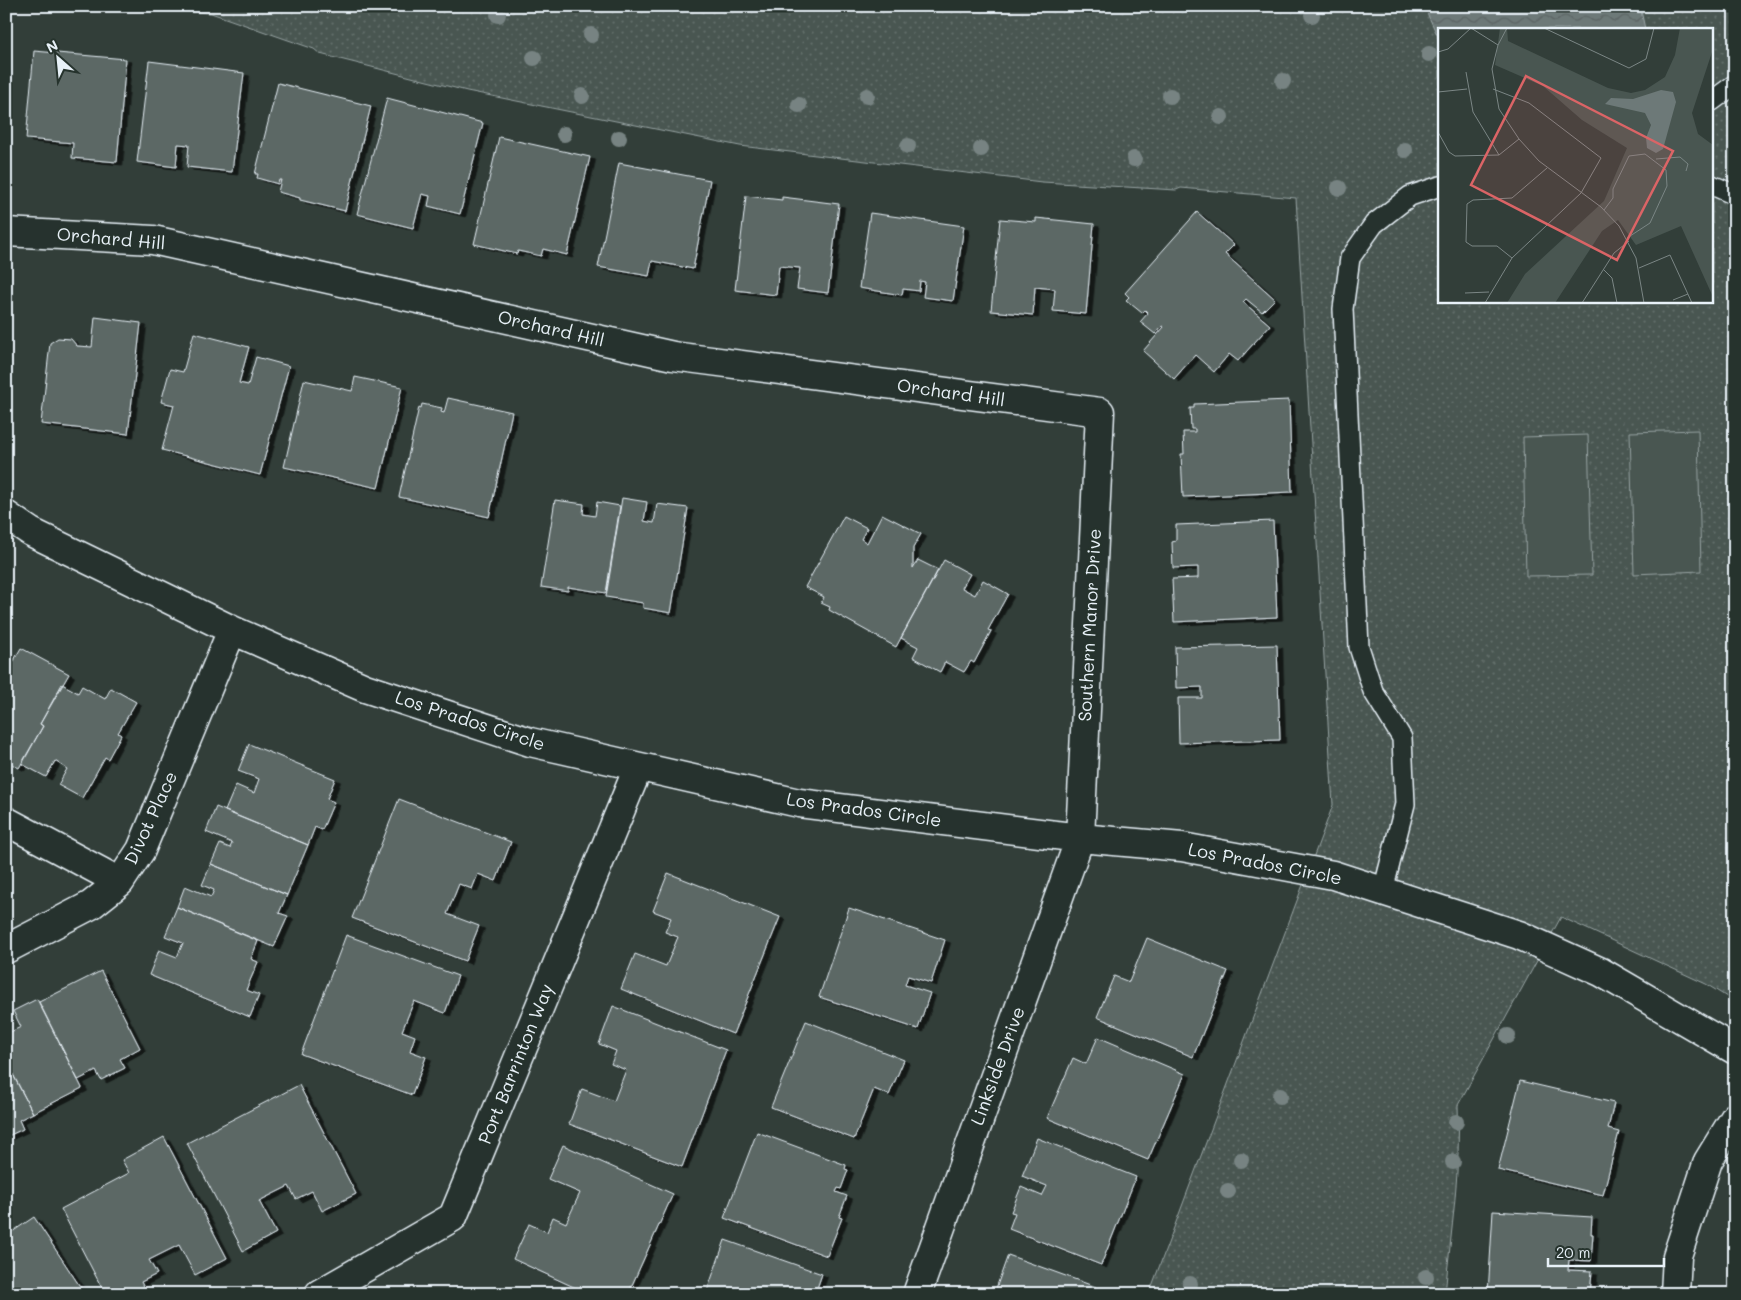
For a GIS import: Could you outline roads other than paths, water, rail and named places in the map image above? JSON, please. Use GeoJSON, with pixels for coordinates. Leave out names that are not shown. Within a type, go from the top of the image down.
{"type":"FeatureCollection","features":[{"type":"Feature","properties":{"kind":"street","name":"Orchard Hill"},"geometry":{"type":"LineString","coordinates":[[6,232],[153,240],[673,356],[1100,412]]}},
{"type":"Feature","properties":{"kind":"street","name":"Southern Manor Drive"},"geometry":{"type":"LineString","coordinates":[[1080,838],[1100,412]]}},
{"type":"Feature","properties":{"kind":"street","name":"Los Prados Circle"},"geometry":{"type":"LineString","coordinates":[[6,515],[30,532],[232,630],[365,688],[530,742],[799,803],[1080,838],[1182,847],[1333,875],[1527,939],[1601,972],[1732,1042]]}},
{"type":"Feature","properties":{"kind":"street","name":"Divot Place"},"geometry":{"type":"LineString","coordinates":[[6,949],[91,905],[120,882],[141,850],[232,630]]}},
{"type":"Feature","properties":{"kind":"street","name":"Port Barrinton Way"},"geometry":{"type":"LineString","coordinates":[[319,1294],[453,1217],[638,768]]}},
{"type":"Feature","properties":{"kind":"street"},"geometry":{"type":"LineString","coordinates":[[6,821],[120,882]]}},
{"type":"Feature","properties":{"kind":"street","name":"Linkside Drive"},"geometry":{"type":"LineString","coordinates":[[917,1294],[1080,838]]}},
{"type":"Feature","properties":{"kind":"street"},"geometry":{"type":"LineString","coordinates":[[1675,1294],[1677,1256],[1708,1161],[1735,1118]]}},
{"type":"Feature","properties":{"kind":"lane"},"geometry":{"type":"LineString","coordinates":[[1714,100],[1735,84]]}},
{"type":"Feature","properties":{"kind":"lane"},"geometry":{"type":"LineString","coordinates":[[1714,186],[1735,195]]}},
{"type":"Feature","properties":{"kind":"lane"},"geometry":{"type":"LineString","coordinates":[[1383,891],[1405,804],[1402,738],[1373,691],[1359,648],[1342,309],[1350,258],[1374,224],[1410,196],[1438,187]]}},
{"type":"Feature","properties":{"kind":"water"},"geometry":{"type":"Polygon","coordinates":[[[1426,6],[1640,6],[1645,28],[1438,28],[1438,37],[1426,6]]]}}]}
